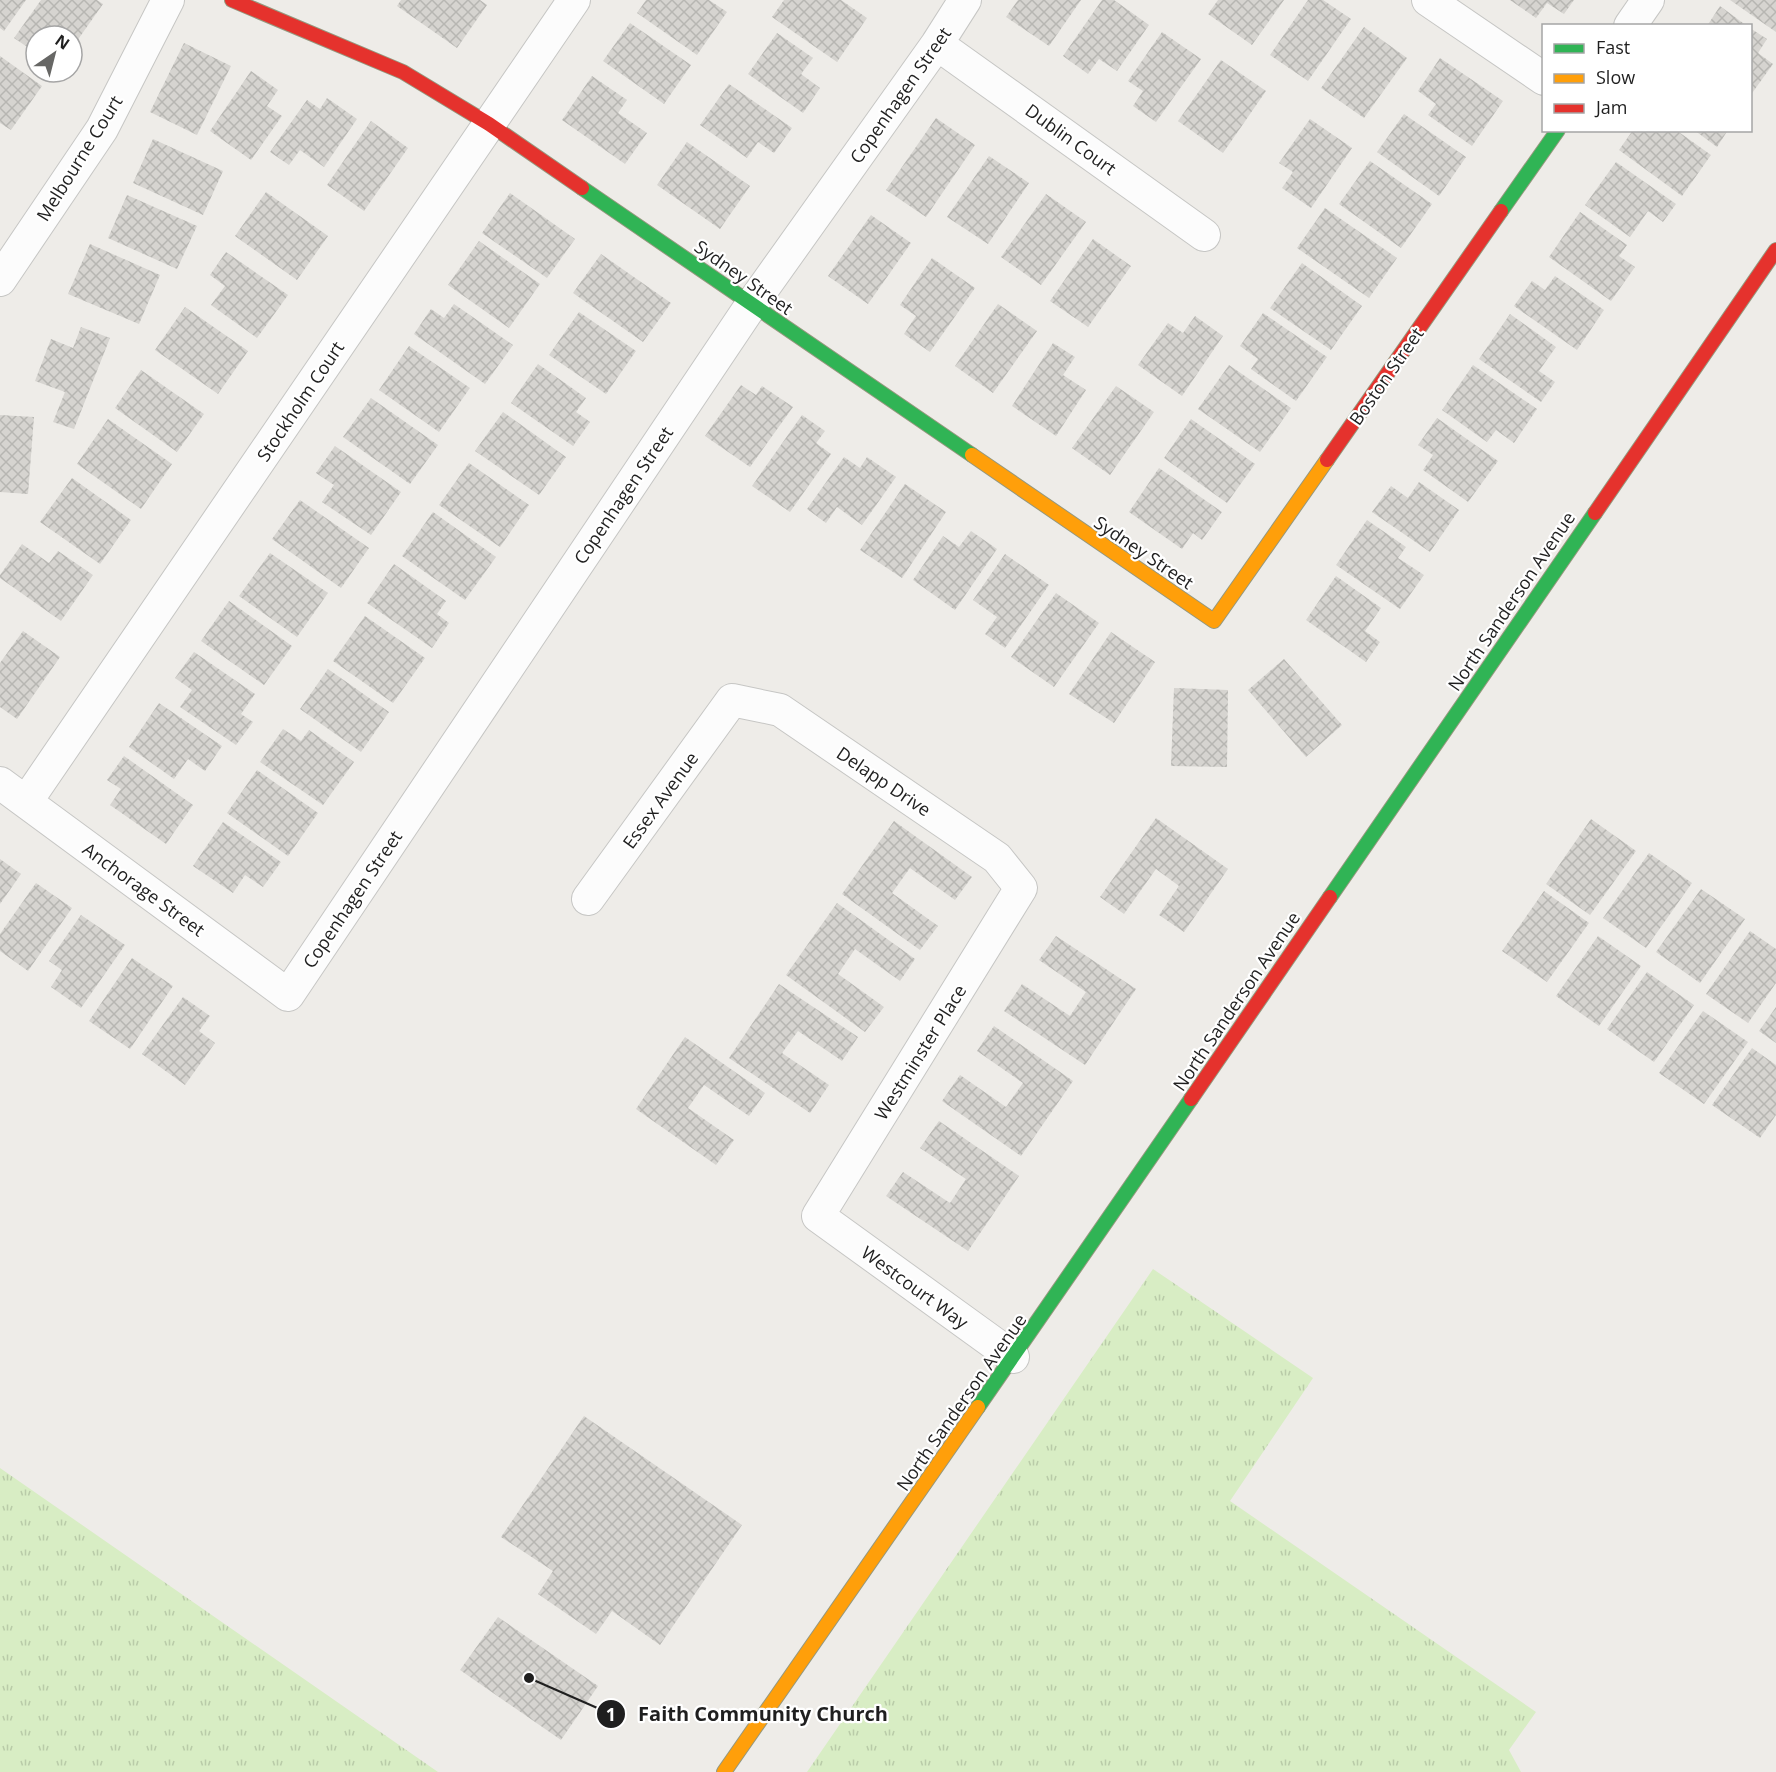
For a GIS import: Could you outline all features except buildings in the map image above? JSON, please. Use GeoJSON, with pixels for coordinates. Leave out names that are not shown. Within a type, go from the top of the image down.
{"type":"FeatureCollection","features":[{"type":"Feature","properties":{"kind":"main road","name":"Sydney Street"},"geometry":{"type":"LineString","coordinates":[[232,0],[403,72],[489,124],[1214,621]]}},
{"type":"Feature","properties":{"kind":"main road","name":"Boston Street"},"geometry":{"type":"LineString","coordinates":[[1214,621],[1557,132]]}},
{"type":"Feature","properties":{"kind":"main road","name":"North Sanderson Avenue"},"geometry":{"type":"LineString","coordinates":[[724,1772],[1776,250]]}},
{"type":"Feature","properties":{"kind":"street","name":"Melbourne Court"},"geometry":{"type":"LineString","coordinates":[[0,280],[102,129],[168,0]]}},
{"type":"Feature","properties":{"kind":"street","name":"Stockholm Court"},"geometry":{"type":"LineString","coordinates":[[26,802],[574,0]]}},
{"type":"Feature","properties":{"kind":"street","name":"Copenhagen Street"},"geometry":{"type":"LineString","coordinates":[[288,995],[752,304],[938,44],[965,0]]}},
{"type":"Feature","properties":{"kind":"street"},"geometry":{"type":"LineString","coordinates":[[1428,0],[1542,78]]}},
{"type":"Feature","properties":{"kind":"street"},"geometry":{"type":"LineString","coordinates":[[1631,24],[1648,0]]}},
{"type":"Feature","properties":{"kind":"street","name":"Dublin Court"},"geometry":{"type":"LineString","coordinates":[[938,44],[1204,235]]}},
{"type":"Feature","properties":{"kind":"street","name":"Delapp Drive"},"geometry":{"type":"LineString","coordinates":[[732,700],[780,710],[997,858],[1021,888]]}},
{"type":"Feature","properties":{"kind":"street","name":"Essex Avenue"},"geometry":{"type":"LineString","coordinates":[[588,899],[732,700]]}},
{"type":"Feature","properties":{"kind":"street","name":"Anchorage Street"},"geometry":{"type":"LineString","coordinates":[[0,783],[288,995]]}},
{"type":"Feature","properties":{"kind":"street","name":"Westminster Place"},"geometry":{"type":"LineString","coordinates":[[818,1216],[1021,888]]}},
{"type":"Feature","properties":{"kind":"street","name":"Westcourt Way"},"geometry":{"type":"LineString","coordinates":[[818,1216],[1013,1357]]}},
{"type":"Feature","properties":{"kind":"green space"},"geometry":{"type":"Polygon","coordinates":[[[1153,1269],[1313,1378],[1230,1501],[1536,1712],[1509,1750],[1521,1772],[807,1772],[1153,1269]]]}},
{"type":"Feature","properties":{"kind":"green space"},"geometry":{"type":"Polygon","coordinates":[[[0,1468],[438,1772],[0,1772],[0,1468]]]}},
{"type":"Feature","properties":{"kind":"traffic: fast"},"geometry":{"type":"LineString","coordinates":[[1501,211],[1557,132]]}},
{"type":"Feature","properties":{"kind":"traffic: fast"},"geometry":{"type":"LineString","coordinates":[[582,188],[972,455]]}},
{"type":"Feature","properties":{"kind":"traffic: fast"},"geometry":{"type":"LineString","coordinates":[[1330,897],[1595,513]]}},
{"type":"Feature","properties":{"kind":"traffic: fast"},"geometry":{"type":"LineString","coordinates":[[978,1407],[1191,1099]]}},
{"type":"Feature","properties":{"kind":"traffic: slow"},"geometry":{"type":"LineString","coordinates":[[972,455],[1214,621],[1327,460]]}},
{"type":"Feature","properties":{"kind":"traffic: slow"},"geometry":{"type":"LineString","coordinates":[[724,1772],[978,1407]]}},
{"type":"Feature","properties":{"kind":"traffic: jam"},"geometry":{"type":"LineString","coordinates":[[232,0],[403,72],[489,124],[582,188]]}},
{"type":"Feature","properties":{"kind":"traffic: jam"},"geometry":{"type":"LineString","coordinates":[[1327,460],[1501,211]]}},
{"type":"Feature","properties":{"kind":"traffic: jam"},"geometry":{"type":"LineString","coordinates":[[1595,513],[1776,250]]}},
{"type":"Feature","properties":{"kind":"traffic: jam"},"geometry":{"type":"LineString","coordinates":[[1191,1099],[1330,897]]}},
{"type":"Feature","properties":{"kind":"place","name":"Faith Community Church"},"geometry":{"type":"Point","coordinates":[529,1678]}}]}
